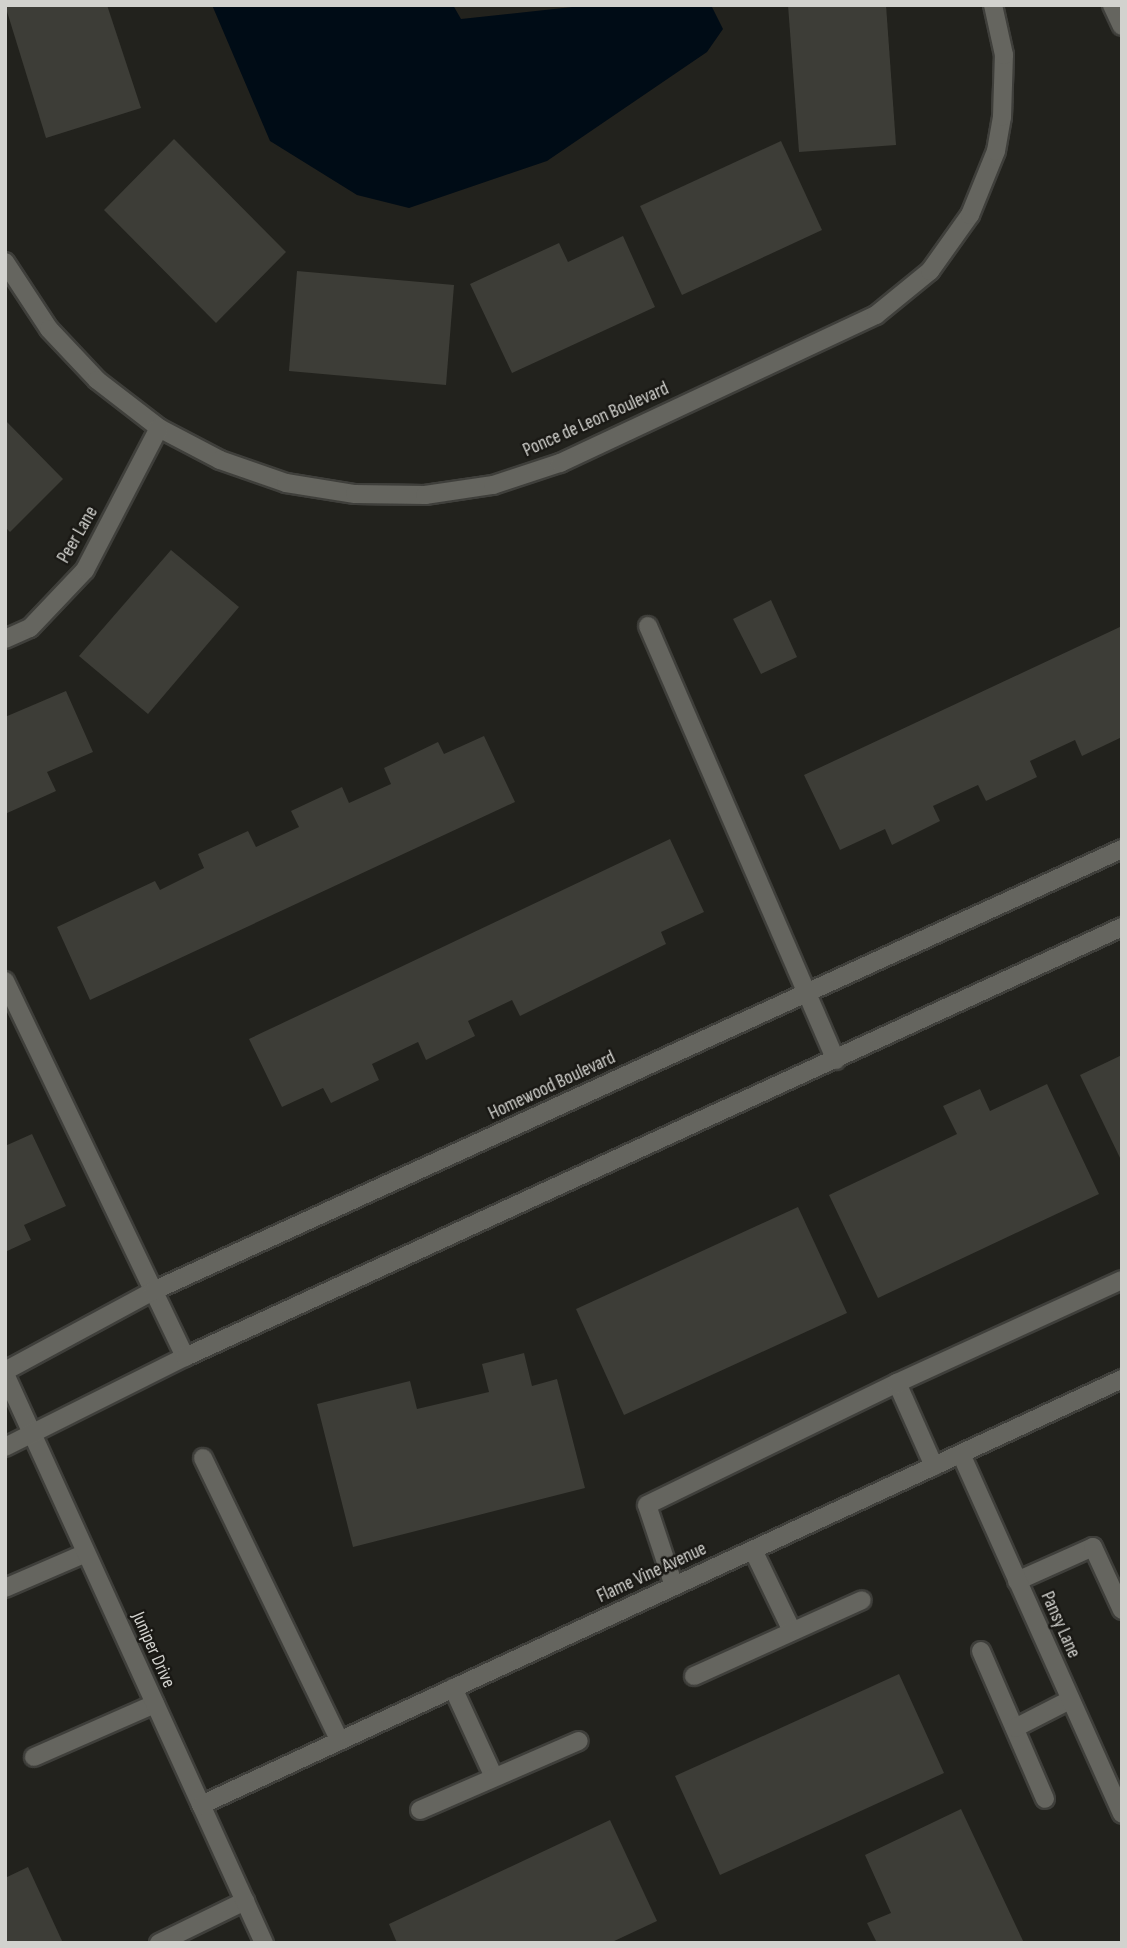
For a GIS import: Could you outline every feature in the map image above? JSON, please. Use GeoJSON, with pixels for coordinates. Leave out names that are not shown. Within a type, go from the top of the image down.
{"type":"FeatureCollection","features":[{"type":"Feature","properties":{"kind":"street","name":"Ponce de Leon Boulevard"},"geometry":{"type":"LineString","coordinates":[[5,262],[49,329],[87,370],[159,428],[220,460],[286,483],[355,495],[439,493],[494,485],[560,463],[876,315],[905,295],[952,244],[985,184],[1002,117],[1003,55],[993,5]]}},
{"type":"Feature","properties":{"kind":"street"},"geometry":{"type":"LineString","coordinates":[[1112,5],[1122,26]]}},
{"type":"Feature","properties":{"kind":"street","name":"Peer Lane"},"geometry":{"type":"LineString","coordinates":[[5,639],[30,628],[85,570],[159,428]]}},
{"type":"Feature","properties":{"kind":"street"},"geometry":{"type":"LineString","coordinates":[[648,626],[810,992],[836,1060]]}},
{"type":"Feature","properties":{"kind":"street","name":"Homewood Boulevard"},"geometry":{"type":"LineString","coordinates":[[5,1372],[153,1291],[1122,849]]}},
{"type":"Feature","properties":{"kind":"street"},"geometry":{"type":"LineString","coordinates":[[5,1447],[185,1357],[836,1060],[1122,926]]}},
{"type":"Feature","properties":{"kind":"street"},"geometry":{"type":"LineString","coordinates":[[5,981],[185,1357]]}},
{"type":"Feature","properties":{"kind":"street"},"geometry":{"type":"LineString","coordinates":[[674,1586],[647,1505],[897,1382],[1122,1280]]}},
{"type":"Feature","properties":{"kind":"street","name":"Juniper Drive"},"geometry":{"type":"LineString","coordinates":[[5,1372],[264,1943]]}},
{"type":"Feature","properties":{"kind":"street","name":"Flame Vine Avenue"},"geometry":{"type":"LineString","coordinates":[[201,1805],[1122,1379]]}},
{"type":"Feature","properties":{"kind":"street"},"geometry":{"type":"LineString","coordinates":[[897,1382],[934,1466]]}},
{"type":"Feature","properties":{"kind":"street","name":"Pansy Lane"},"geometry":{"type":"LineString","coordinates":[[961,1454],[1122,1814]]}},
{"type":"Feature","properties":{"kind":"street"},"geometry":{"type":"LineString","coordinates":[[203,1458],[340,1741]]}},
{"type":"Feature","properties":{"kind":"street"},"geometry":{"type":"LineString","coordinates":[[1017,1581],[1093,1547],[1122,1610]]}},
{"type":"Feature","properties":{"kind":"street"},"geometry":{"type":"LineString","coordinates":[[753,1550],[792,1631]]}},
{"type":"Feature","properties":{"kind":"street"},"geometry":{"type":"LineString","coordinates":[[5,1588],[86,1553]]}},
{"type":"Feature","properties":{"kind":"street"},"geometry":{"type":"LineString","coordinates":[[694,1676],[862,1600]]}},
{"type":"Feature","properties":{"kind":"street"},"geometry":{"type":"LineString","coordinates":[[981,1651],[1045,1799]]}},
{"type":"Feature","properties":{"kind":"street"},"geometry":{"type":"LineString","coordinates":[[453,1688],[494,1777]]}},
{"type":"Feature","properties":{"kind":"street"},"geometry":{"type":"LineString","coordinates":[[1015,1728],[1070,1700]]}},
{"type":"Feature","properties":{"kind":"street"},"geometry":{"type":"LineString","coordinates":[[34,1757],[155,1704]]}},
{"type":"Feature","properties":{"kind":"street"},"geometry":{"type":"LineString","coordinates":[[420,1810],[579,1741]]}},
{"type":"Feature","properties":{"kind":"street"},"geometry":{"type":"LineString","coordinates":[[159,1943],[245,1901]]}},
{"type":"Feature","properties":{"kind":"shaded area"},"geometry":{"type":"Polygon","coordinates":[[[212,5],[453,5],[461,19],[591,5],[711,5],[723,29],[707,52],[547,161],[409,208],[357,195],[270,141],[212,5]]]}},
{"type":"Feature","properties":{"kind":"building"},"geometry":{"type":"Polygon","coordinates":[[[5,5],[107,5],[141,108],[46,138],[5,5]]]}},
{"type":"Feature","properties":{"kind":"building"},"geometry":{"type":"Polygon","coordinates":[[[788,5],[886,5],[896,145],[799,152],[788,5]]]}},
{"type":"Feature","properties":{"kind":"building"},"geometry":{"type":"Polygon","coordinates":[[[174,139],[286,252],[216,323],[104,210],[174,139]]]}},
{"type":"Feature","properties":{"kind":"building"},"geometry":{"type":"Polygon","coordinates":[[[781,141],[822,230],[682,295],[640,206],[781,141]]]}},
{"type":"Feature","properties":{"kind":"building"},"geometry":{"type":"Polygon","coordinates":[[[623,236],[655,307],[512,373],[470,284],[559,243],[568,262],[623,236]]]}},
{"type":"Feature","properties":{"kind":"building"},"geometry":{"type":"Polygon","coordinates":[[[297,271],[454,285],[446,385],[289,371],[297,271]]]}},
{"type":"Feature","properties":{"kind":"building"},"geometry":{"type":"Polygon","coordinates":[[[5,420],[63,479],[10,532],[5,527],[5,420]]]}},
{"type":"Feature","properties":{"kind":"building"},"geometry":{"type":"Polygon","coordinates":[[[171,550],[239,607],[148,714],[79,656],[171,550]]]}},
{"type":"Feature","properties":{"kind":"building"},"geometry":{"type":"Polygon","coordinates":[[[771,600],[797,657],[761,674],[733,619],[771,600]]]}},
{"type":"Feature","properties":{"kind":"building"},"geometry":{"type":"Polygon","coordinates":[[[1122,626],[1122,737],[1082,756],[1075,740],[1030,761],[1037,777],[986,801],[978,785],[933,806],[940,821],[892,845],[885,829],[840,850],[804,775],[1122,626]]]}},
{"type":"Feature","properties":{"kind":"building"},"geometry":{"type":"Polygon","coordinates":[[[66,691],[93,752],[47,772],[56,791],[5,814],[5,717],[66,691]]]}},
{"type":"Feature","properties":{"kind":"building"},"geometry":{"type":"Polygon","coordinates":[[[484,736],[515,802],[90,1000],[57,927],[155,881],[160,890],[204,868],[198,854],[248,831],[256,847],[299,827],[291,811],[342,787],[349,803],[391,784],[384,768],[438,742],[444,754],[484,736]]]}},
{"type":"Feature","properties":{"kind":"building"},"geometry":{"type":"Polygon","coordinates":[[[670,839],[704,912],[661,932],[666,944],[520,1016],[512,1000],[468,1021],[475,1036],[426,1060],[418,1042],[372,1064],[379,1080],[331,1103],[323,1088],[282,1107],[249,1039],[670,839]]]}},
{"type":"Feature","properties":{"kind":"building"},"geometry":{"type":"Polygon","coordinates":[[[1122,1055],[1122,1162],[1080,1075],[1122,1055]]]}},
{"type":"Feature","properties":{"kind":"building"},"geometry":{"type":"Polygon","coordinates":[[[1047,1084],[1099,1194],[878,1298],[829,1195],[957,1134],[943,1106],[980,1089],[990,1111],[1047,1084]]]}},
{"type":"Feature","properties":{"kind":"building"},"geometry":{"type":"Polygon","coordinates":[[[32,1134],[66,1206],[24,1225],[31,1240],[5,1252],[5,1146],[32,1134]]]}},
{"type":"Feature","properties":{"kind":"building"},"geometry":{"type":"Polygon","coordinates":[[[798,1207],[847,1313],[624,1415],[576,1309],[798,1207]]]}},
{"type":"Feature","properties":{"kind":"building"},"geometry":{"type":"Polygon","coordinates":[[[524,1353],[532,1386],[557,1379],[585,1488],[353,1547],[317,1404],[410,1381],[417,1409],[489,1392],[482,1364],[524,1353]]]}},
{"type":"Feature","properties":{"kind":"building"},"geometry":{"type":"Polygon","coordinates":[[[899,1674],[944,1773],[720,1875],[675,1776],[899,1674]]]}},
{"type":"Feature","properties":{"kind":"building"},"geometry":{"type":"Polygon","coordinates":[[[961,1809],[1024,1943],[877,1943],[867,1923],[891,1913],[865,1855],[961,1809]]]}},
{"type":"Feature","properties":{"kind":"building"},"geometry":{"type":"Polygon","coordinates":[[[610,1820],[657,1921],[610,1943],[397,1943],[389,1924],[610,1820]]]}},
{"type":"Feature","properties":{"kind":"building"},"geometry":{"type":"Polygon","coordinates":[[[28,1867],[63,1943],[5,1943],[5,1878],[28,1867]]]}}]}
